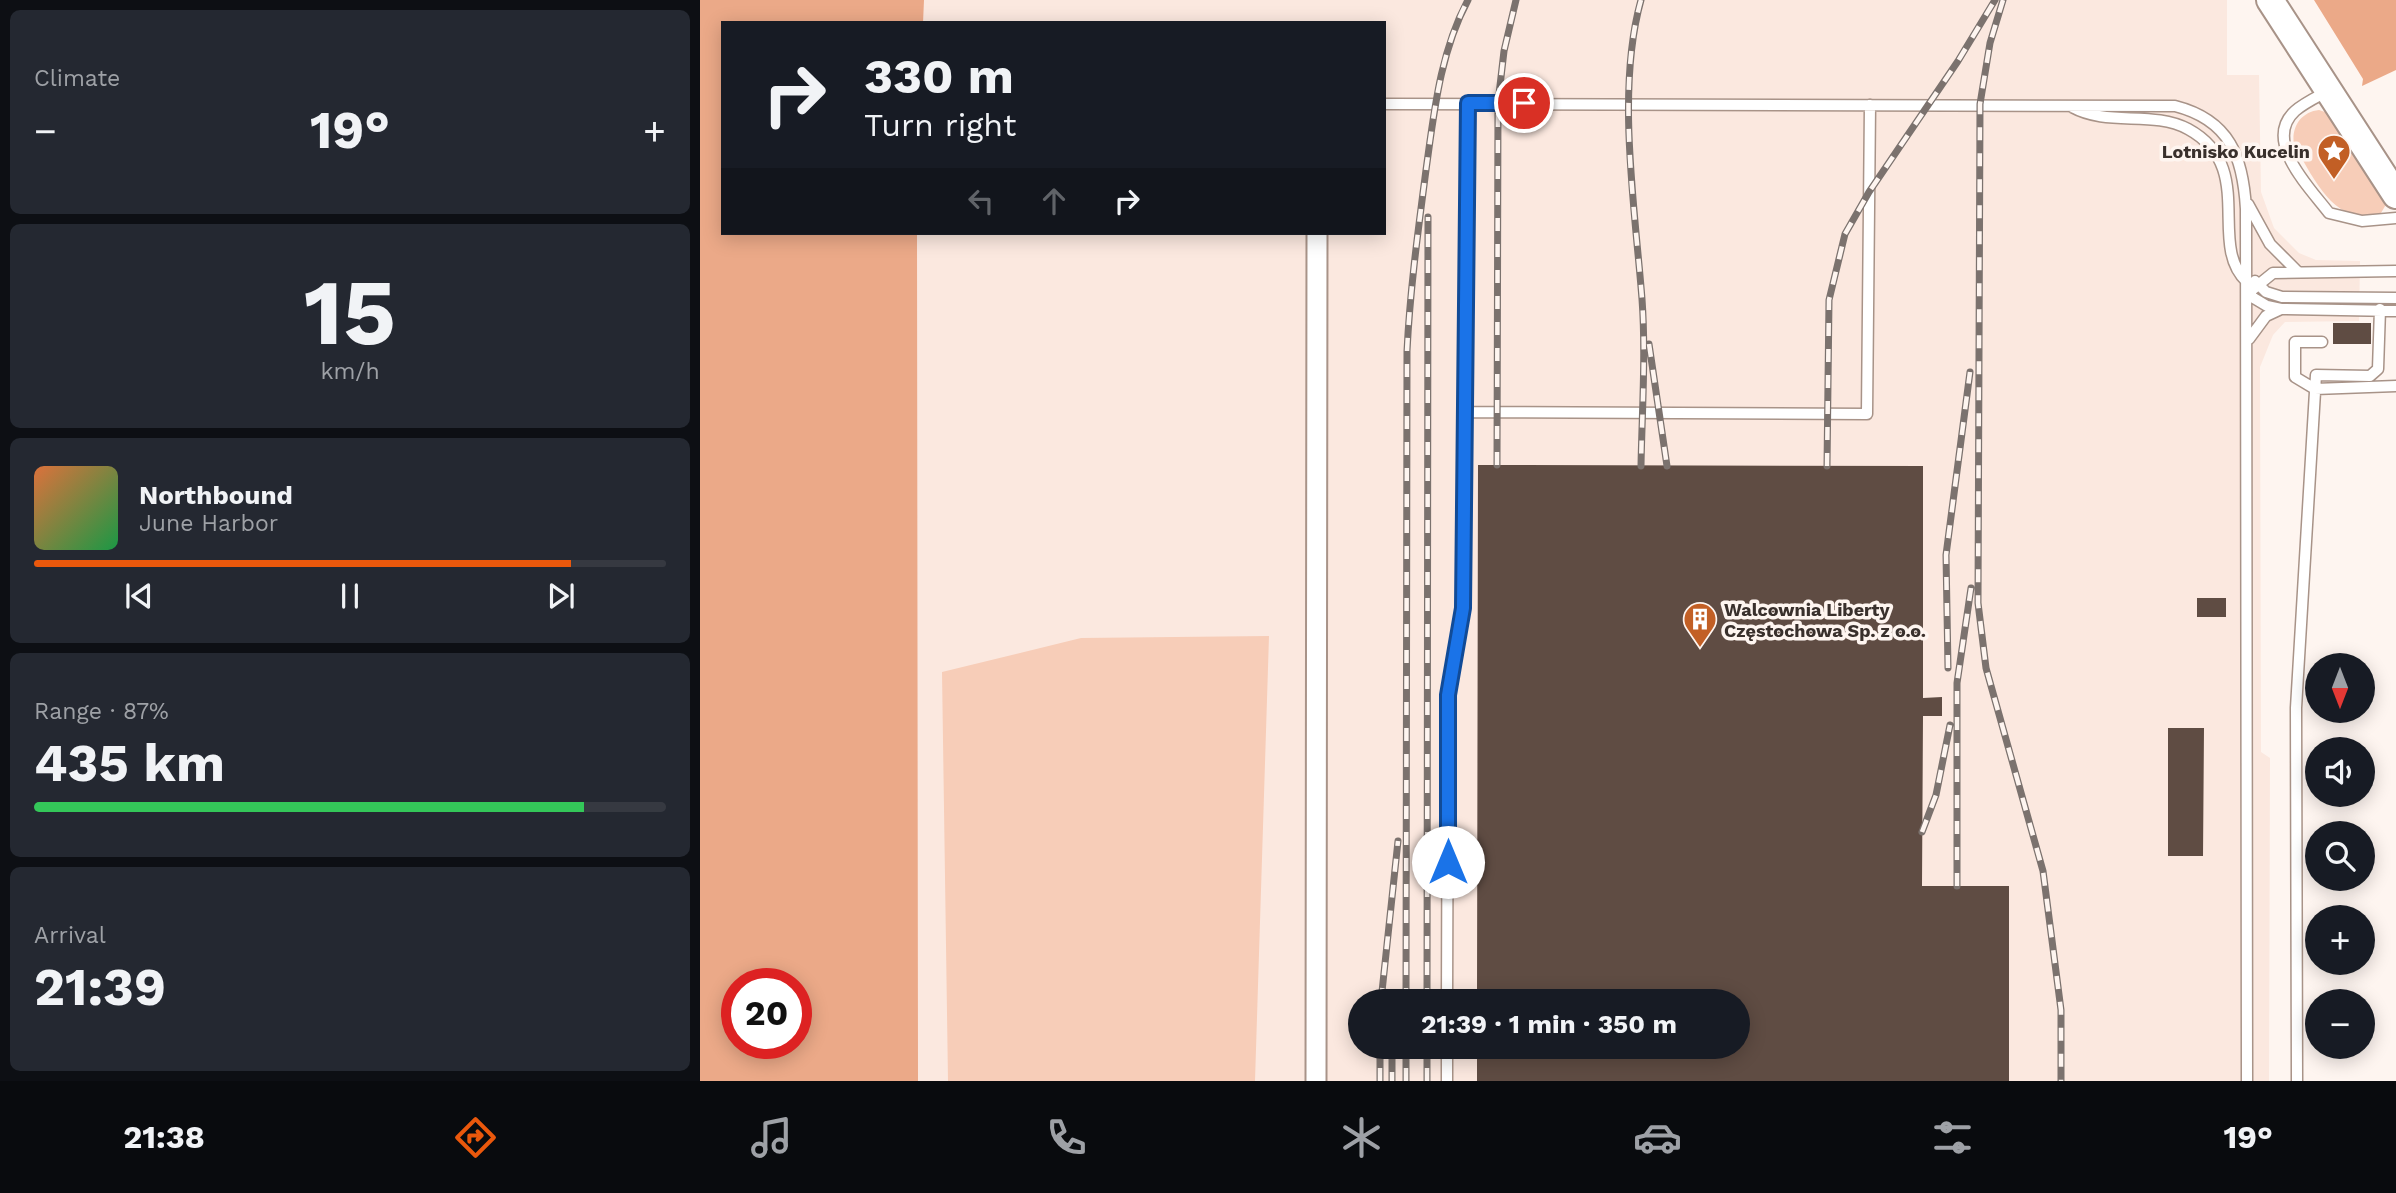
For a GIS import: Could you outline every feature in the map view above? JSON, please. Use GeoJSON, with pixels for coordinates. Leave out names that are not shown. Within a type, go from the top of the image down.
{"type":"FeatureCollection","features":[{"type":"Feature","properties":{"kind":"street"},"geometry":{"type":"LineString","coordinates":[[2270,0],[2396,195]]}},
{"type":"Feature","properties":{"kind":"street"},"geometry":{"type":"LineString","coordinates":[[1316,1081],[1317,235]]}},
{"type":"Feature","properties":{"kind":"lane"},"geometry":{"type":"LineString","coordinates":[[2328,91],[2295,111],[2283,129],[2284,145],[2329,213],[2362,221],[2396,218]]}},
{"type":"Feature","properties":{"kind":"lane"},"geometry":{"type":"LineString","coordinates":[[1447,989],[1448,695],[1463,608],[1468,103]]}},
{"type":"Feature","properties":{"kind":"lane"},"geometry":{"type":"LineString","coordinates":[[1386,104],[2175,106],[2196,111],[2221,131],[2236,150],[2244,177],[2250,280],[2247,294],[2247,1081]]}},
{"type":"Feature","properties":{"kind":"lane"},"geometry":{"type":"LineString","coordinates":[[1464,412],[1867,414],[1870,105]]}},
{"type":"Feature","properties":{"kind":"lane"},"geometry":{"type":"LineString","coordinates":[[2069,105],[2085,114],[2100,117],[2171,122],[2188,129],[2207,143],[2226,178],[2231,257],[2236,272],[2266,292],[2282,297]]}},
{"type":"Feature","properties":{"kind":"lane"},"geometry":{"type":"LineString","coordinates":[[2245,196],[2270,243],[2297,271]]}},
{"type":"Feature","properties":{"kind":"lane"},"geometry":{"type":"LineString","coordinates":[[2250,280],[2273,273],[2297,271],[2396,271]]}},
{"type":"Feature","properties":{"kind":"lane"},"geometry":{"type":"LineString","coordinates":[[2247,294],[2260,303],[2281,309],[2396,311]]}},
{"type":"Feature","properties":{"kind":"lane"},"geometry":{"type":"LineString","coordinates":[[2247,312],[2260,303],[2282,297],[2396,298]]}},
{"type":"Feature","properties":{"kind":"lane"},"geometry":{"type":"LineString","coordinates":[[2247,344],[2266,316],[2281,309]]}},
{"type":"Feature","properties":{"kind":"lane"},"geometry":{"type":"LineString","coordinates":[[2297,1081],[2296,708],[2316,375],[2370,376],[2378,369],[2380,309]]}},
{"type":"Feature","properties":{"kind":"lane"},"geometry":{"type":"LineString","coordinates":[[2322,342],[2295,342],[2295,377],[2315,388],[2396,386]]}},
{"type":"Feature","properties":{"kind":"lane"},"geometry":{"type":"LineString","coordinates":[[1447,1059],[1447,1081]]}},
{"type":"Feature","properties":{"kind":"shaded area"},"geometry":{"type":"Polygon","coordinates":[[[700,0],[924,0],[923,21],[721,21],[721,235],[917,235],[918,1081],[700,1081],[700,0]]]}},
{"type":"Feature","properties":{"kind":"shaded area"},"geometry":{"type":"Polygon","coordinates":[[[896,0],[2227,0],[2227,75],[2259,75],[2261,192],[2274,228],[2299,253],[2316,260],[2360,261],[2359,321],[2285,322],[2273,335],[2260,367],[2261,752],[2270,758],[2269,1081],[895,1081],[897,235],[1386,235],[1386,21],[896,21],[896,0]]]}},
{"type":"Feature","properties":{"kind":"shaded area"},"geometry":{"type":"Polygon","coordinates":[[[2314,0],[2396,0],[2396,70],[2362,86],[2363,79],[2314,0]]]}},
{"type":"Feature","properties":{"kind":"shaded area"},"geometry":{"type":"Polygon","coordinates":[[[2319,110],[2328,113],[2388,201],[2381,213],[2365,216],[2338,207],[2327,197],[2309,171],[2294,145],[2293,138],[2302,117],[2319,110]]]}},
{"type":"Feature","properties":{"kind":"shaded area"},"geometry":{"type":"Polygon","coordinates":[[[1269,636],[1255,1081],[948,1081],[942,672],[1081,638],[1269,636]]]}},
{"type":"Feature","properties":{"kind":"building"},"geometry":{"type":"Polygon","coordinates":[[[2333,323],[2371,323],[2371,344],[2333,344],[2333,323]]]}},
{"type":"Feature","properties":{"kind":"building","name":"Walcownia Liberty Częstochowa Sp. z o.o."},"geometry":{"type":"Polygon","coordinates":[[[1478,465],[1923,466],[1923,698],[1942,697],[1942,716],[1923,716],[1922,886],[2009,886],[2009,1081],[1477,1081],[1477,1059],[1750,1059],[1750,989],[1477,989],[1478,465]]]}},
{"type":"Feature","properties":{"kind":"building"},"geometry":{"type":"Polygon","coordinates":[[[2197,598],[2226,598],[2226,617],[2197,617],[2197,598]]]}},
{"type":"Feature","properties":{"kind":"building"},"geometry":{"type":"Polygon","coordinates":[[[2168,728],[2204,728],[2203,856],[2168,856],[2168,728]]]}},
{"type":"Feature","properties":{"kind":"railway"},"geometry":{"type":"LineString","coordinates":[[1406,989],[1408,328],[1435,105],[1451,40],[1468,0]]}},
{"type":"Feature","properties":{"kind":"railway"},"geometry":{"type":"LineString","coordinates":[[1497,465],[1498,103],[1504,51],[1516,0]]}},
{"type":"Feature","properties":{"kind":"railway"},"geometry":{"type":"LineString","coordinates":[[1641,0],[1634,35],[1628,110],[1643,320],[1641,466]]}},
{"type":"Feature","properties":{"kind":"railway"},"geometry":{"type":"LineString","coordinates":[[1827,466],[1829,300],[1845,234],[1869,192],[1958,61],[1995,0]]}},
{"type":"Feature","properties":{"kind":"railway"},"geometry":{"type":"LineString","coordinates":[[2003,0],[1990,43],[1980,104],[1978,603],[1986,668],[2043,871],[2061,1010],[2061,1081]]}},
{"type":"Feature","properties":{"kind":"railway"},"geometry":{"type":"LineString","coordinates":[[1427,989],[1428,217]]}},
{"type":"Feature","properties":{"kind":"railway"},"geometry":{"type":"LineString","coordinates":[[1649,344],[1667,466]]}},
{"type":"Feature","properties":{"kind":"railway"},"geometry":{"type":"LineString","coordinates":[[1948,668],[1946,555],[1970,372]]}},
{"type":"Feature","properties":{"kind":"railway"},"geometry":{"type":"LineString","coordinates":[[1957,886],[1957,683],[1971,588]]}},
{"type":"Feature","properties":{"kind":"railway"},"geometry":{"type":"LineString","coordinates":[[1922,832],[1936,795],[1950,725]]}},
{"type":"Feature","properties":{"kind":"railway"},"geometry":{"type":"LineString","coordinates":[[1382,989],[1398,841]]}},
{"type":"Feature","properties":{"kind":"railway"},"geometry":{"type":"LineString","coordinates":[[1380,1059],[1380,1081]]}},
{"type":"Feature","properties":{"kind":"railway"},"geometry":{"type":"LineString","coordinates":[[1392,1059],[1392,1081]]}},
{"type":"Feature","properties":{"kind":"railway"},"geometry":{"type":"LineString","coordinates":[[1406,1059],[1406,1081]]}},
{"type":"Feature","properties":{"kind":"railway"},"geometry":{"type":"LineString","coordinates":[[1427,1059],[1427,1081]]}},
{"type":"Feature","properties":{"kind":"place","name":"Lotnisko Kucelin"},"geometry":{"type":"Point","coordinates":[2334,181]}},
{"type":"Feature","properties":{"kind":"place","name":"Walcownia Liberty Częstochowa Sp. z o.o."},"geometry":{"type":"Point","coordinates":[1700,649]}},
{"type":"Feature","properties":{"kind":"route"},"geometry":{"type":"LineString","coordinates":[[1448,862],[1448,695],[1463,608],[1468,103],[1524,103]]}}]}
